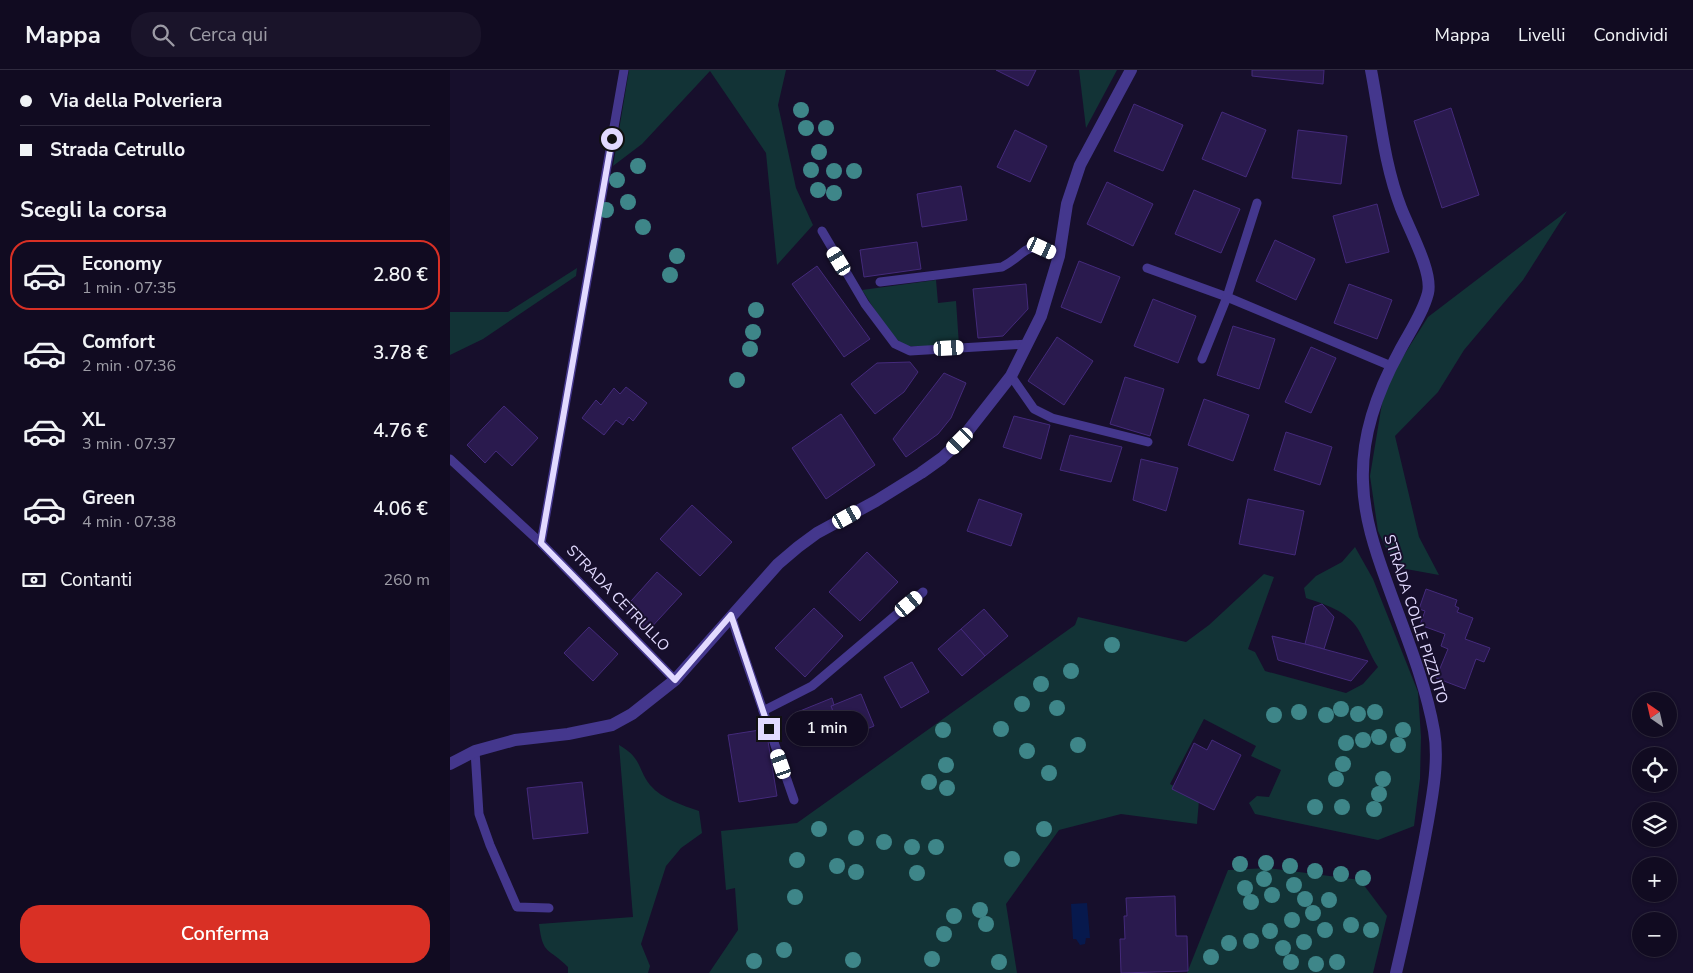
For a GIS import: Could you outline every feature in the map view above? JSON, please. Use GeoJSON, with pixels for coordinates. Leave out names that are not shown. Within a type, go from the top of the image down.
{"type":"FeatureCollection","features":[{"type":"Feature","properties":{"kind":"street"},"geometry":{"type":"LineString","coordinates":[[450,764],[475,750],[515,740],[568,734],[612,725],[632,714],[675,680],[731,615],[778,564],[798,546],[817,533],[876,501],[942,458],[960,441],[1011,376],[1041,316],[1059,256],[1067,204],[1080,166],[1131,70]]}},
{"type":"Feature","properties":{"kind":"street","name":"STRADA COLLE PIZZUTO"},"geometry":{"type":"LineString","coordinates":[[1371,70],[1389,172],[1429,280],[1428,292],[1418,317],[1391,366],[1371,413],[1364,446],[1362,482],[1367,519],[1378,558],[1414,656],[1427,698],[1434,734],[1434,771],[1431,803],[1417,886],[1396,973]]}},
{"type":"Feature","properties":{"kind":"lane"},"geometry":{"type":"LineString","coordinates":[[541,543],[624,70]]}},
{"type":"Feature","properties":{"kind":"lane"},"geometry":{"type":"LineString","coordinates":[[1202,359],[1227,297],[1257,203]]}},
{"type":"Feature","properties":{"kind":"lane"},"geometry":{"type":"LineString","coordinates":[[822,232],[865,304],[894,344],[910,350],[1028,344]]}},
{"type":"Feature","properties":{"kind":"lane"},"geometry":{"type":"LineString","coordinates":[[880,282],[1002,266],[1011,262],[1021,252],[1030,247],[1042,248],[1059,256]]}},
{"type":"Feature","properties":{"kind":"lane"},"geometry":{"type":"LineString","coordinates":[[1147,268],[1227,297],[1391,366]]}},
{"type":"Feature","properties":{"kind":"lane"},"geometry":{"type":"LineString","coordinates":[[1011,376],[1034,410],[1052,418],[1148,442]]}},
{"type":"Feature","properties":{"kind":"lane","name":"STRADA CETRULLO"},"geometry":{"type":"LineString","coordinates":[[450,459],[541,543],[675,680]]}},
{"type":"Feature","properties":{"kind":"lane"},"geometry":{"type":"LineString","coordinates":[[762,711],[812,686],[923,592]]}},
{"type":"Feature","properties":{"kind":"lane"},"geometry":{"type":"LineString","coordinates":[[731,615],[762,711],[794,800]]}},
{"type":"Feature","properties":{"kind":"lane"},"geometry":{"type":"LineString","coordinates":[[475,750],[479,814],[490,845],[518,907],[548,908]]}},
{"type":"Feature","properties":{"kind":"green space"},"geometry":{"type":"Polygon","coordinates":[[[629,70],[786,70],[778,105],[796,188],[813,225],[777,265],[766,153],[710,71],[642,144],[613,166],[629,70]]]}},
{"type":"Feature","properties":{"kind":"green space"},"geometry":{"type":"Polygon","coordinates":[[[1079,70],[1117,70],[1086,128],[1079,70]]]}},
{"type":"Feature","properties":{"kind":"green space"},"geometry":{"type":"Polygon","coordinates":[[[1567,211],[1523,280],[1464,350],[1438,392],[1395,436],[1419,537],[1439,575],[1395,567],[1378,531],[1370,476],[1385,385],[1428,317],[1567,211]]]}},
{"type":"Feature","properties":{"kind":"green space"},"geometry":{"type":"Polygon","coordinates":[[[577,268],[576,276],[483,339],[450,355],[450,312],[508,312],[577,268]]]}},
{"type":"Feature","properties":{"kind":"green space"},"geometry":{"type":"Polygon","coordinates":[[[936,280],[938,303],[956,301],[959,345],[923,347],[905,345],[894,336],[862,290],[936,280]]]}},
{"type":"Feature","properties":{"kind":"green space"},"geometry":{"type":"Polygon","coordinates":[[[1355,547],[1373,579],[1418,692],[1421,737],[1420,779],[1414,826],[1378,840],[1255,814],[1249,803],[1257,796],[1269,797],[1281,770],[1251,756],[1256,746],[1204,719],[1170,784],[1199,800],[1197,824],[1121,814],[1059,830],[1006,904],[1017,973],[709,973],[738,930],[735,888],[726,890],[721,831],[797,823],[1075,625],[1078,617],[1186,642],[1209,625],[1264,574],[1274,577],[1248,649],[1255,652],[1265,671],[1346,693],[1363,684],[1378,667],[1358,629],[1348,617],[1306,598],[1304,588],[1316,576],[1342,562],[1355,547]]]}},
{"type":"Feature","properties":{"kind":"green space"},"geometry":{"type":"Polygon","coordinates":[[[619,745],[632,754],[646,779],[655,790],[673,801],[699,811],[702,833],[681,848],[666,866],[641,944],[650,966],[648,973],[568,973],[568,967],[548,950],[542,941],[539,924],[633,917],[619,745]]]}},
{"type":"Feature","properties":{"kind":"green space"},"geometry":{"type":"Polygon","coordinates":[[[1268,868],[1360,880],[1387,916],[1373,973],[1187,973],[1228,870],[1268,868]]]}},
{"type":"Feature","properties":{"kind":"water"},"geometry":{"type":"Polygon","coordinates":[[[1087,903],[1090,938],[1086,938],[1085,944],[1080,945],[1076,939],[1073,939],[1071,904],[1087,903]]]}},
{"type":"Feature","properties":{"kind":"building"},"geometry":{"type":"Polygon","coordinates":[[[996,70],[1036,70],[1028,86],[996,70]]]}},
{"type":"Feature","properties":{"kind":"building"},"geometry":{"type":"Polygon","coordinates":[[[1252,70],[1324,70],[1323,84],[1252,76],[1252,70]]]}},
{"type":"Feature","properties":{"kind":"building"},"geometry":{"type":"Polygon","coordinates":[[[1134,104],[1183,125],[1163,171],[1114,151],[1134,104]]]}},
{"type":"Feature","properties":{"kind":"building"},"geometry":{"type":"Polygon","coordinates":[[[1451,108],[1479,195],[1442,208],[1414,121],[1451,108]]]}},
{"type":"Feature","properties":{"kind":"building"},"geometry":{"type":"Polygon","coordinates":[[[1222,112],[1266,130],[1246,177],[1202,159],[1222,112]]]}},
{"type":"Feature","properties":{"kind":"building"},"geometry":{"type":"Polygon","coordinates":[[[1015,130],[1047,146],[1030,182],[997,167],[1015,130]]]}},
{"type":"Feature","properties":{"kind":"building"},"geometry":{"type":"Polygon","coordinates":[[[1298,130],[1347,136],[1341,184],[1292,178],[1298,130]]]}},
{"type":"Feature","properties":{"kind":"building"},"geometry":{"type":"Polygon","coordinates":[[[1107,182],[1153,204],[1133,246],[1087,224],[1107,182]]]}},
{"type":"Feature","properties":{"kind":"building"},"geometry":{"type":"Polygon","coordinates":[[[961,186],[967,220],[922,227],[917,194],[961,186]]]}},
{"type":"Feature","properties":{"kind":"building"},"geometry":{"type":"Polygon","coordinates":[[[1194,190],[1240,209],[1221,253],[1175,234],[1194,190]]]}},
{"type":"Feature","properties":{"kind":"building"},"geometry":{"type":"Polygon","coordinates":[[[1377,204],[1389,252],[1346,263],[1333,216],[1377,204]]]}},
{"type":"Feature","properties":{"kind":"building"},"geometry":{"type":"Polygon","coordinates":[[[1275,240],[1315,259],[1296,300],[1256,281],[1275,240]]]}},
{"type":"Feature","properties":{"kind":"building"},"geometry":{"type":"Polygon","coordinates":[[[917,242],[921,269],[864,277],[860,250],[917,242]]]}},
{"type":"Feature","properties":{"kind":"building"},"geometry":{"type":"Polygon","coordinates":[[[1079,261],[1120,277],[1101,323],[1061,307],[1079,261]]]}},
{"type":"Feature","properties":{"kind":"building"},"geometry":{"type":"Polygon","coordinates":[[[817,266],[870,339],[844,357],[792,284],[817,266]]]}},
{"type":"Feature","properties":{"kind":"building"},"geometry":{"type":"Polygon","coordinates":[[[1026,284],[1028,309],[1003,336],[978,338],[973,289],[1026,284]]]}},
{"type":"Feature","properties":{"kind":"building"},"geometry":{"type":"Polygon","coordinates":[[[1349,284],[1392,300],[1377,339],[1334,323],[1349,284]]]}},
{"type":"Feature","properties":{"kind":"building"},"geometry":{"type":"Polygon","coordinates":[[[1153,299],[1196,316],[1178,363],[1134,346],[1153,299]]]}},
{"type":"Feature","properties":{"kind":"building"},"geometry":{"type":"Polygon","coordinates":[[[1233,326],[1275,339],[1259,389],[1217,375],[1233,326]]]}},
{"type":"Feature","properties":{"kind":"building"},"geometry":{"type":"Polygon","coordinates":[[[1057,337],[1093,361],[1064,405],[1028,381],[1057,337]]]}},
{"type":"Feature","properties":{"kind":"building"},"geometry":{"type":"Polygon","coordinates":[[[1311,347],[1336,358],[1311,413],[1285,402],[1311,347]]]}},
{"type":"Feature","properties":{"kind":"building"},"geometry":{"type":"Polygon","coordinates":[[[910,362],[918,372],[904,392],[875,414],[851,384],[877,363],[910,362]]]}},
{"type":"Feature","properties":{"kind":"building"},"geometry":{"type":"Polygon","coordinates":[[[944,373],[966,383],[951,418],[938,434],[906,457],[893,439],[944,373]]]}},
{"type":"Feature","properties":{"kind":"building"},"geometry":{"type":"Polygon","coordinates":[[[1125,377],[1164,389],[1150,436],[1110,424],[1125,377]]]}},
{"type":"Feature","properties":{"kind":"building"},"geometry":{"type":"Polygon","coordinates":[[[626,387],[647,403],[633,421],[629,417],[623,425],[616,420],[604,435],[582,418],[596,400],[601,405],[614,388],[620,394],[626,387]]]}},
{"type":"Feature","properties":{"kind":"building"},"geometry":{"type":"Polygon","coordinates":[[[1204,399],[1249,415],[1233,461],[1188,445],[1204,399]]]}},
{"type":"Feature","properties":{"kind":"building"},"geometry":{"type":"Polygon","coordinates":[[[504,406],[538,438],[512,466],[496,451],[485,463],[467,445],[504,406]]]}},
{"type":"Feature","properties":{"kind":"building"},"geometry":{"type":"Polygon","coordinates":[[[841,414],[875,465],[826,499],[792,448],[841,414]]]}},
{"type":"Feature","properties":{"kind":"building"},"geometry":{"type":"Polygon","coordinates":[[[1014,416],[1050,425],[1041,459],[1003,447],[1014,416]]]}},
{"type":"Feature","properties":{"kind":"building"},"geometry":{"type":"Polygon","coordinates":[[[1286,432],[1332,447],[1320,485],[1274,470],[1286,432]]]}},
{"type":"Feature","properties":{"kind":"building"},"geometry":{"type":"Polygon","coordinates":[[[1070,435],[1122,447],[1111,482],[1060,470],[1070,435]]]}},
{"type":"Feature","properties":{"kind":"building"},"geometry":{"type":"Polygon","coordinates":[[[1141,459],[1178,468],[1166,511],[1133,500],[1141,459]]]}},
{"type":"Feature","properties":{"kind":"building"},"geometry":{"type":"Polygon","coordinates":[[[979,499],[1022,514],[1011,546],[967,531],[979,499]]]}},
{"type":"Feature","properties":{"kind":"building"},"geometry":{"type":"Polygon","coordinates":[[[1248,499],[1304,511],[1295,555],[1239,544],[1248,499]]]}},
{"type":"Feature","properties":{"kind":"building"},"geometry":{"type":"Polygon","coordinates":[[[692,505],[732,542],[700,576],[660,539],[692,505]]]}},
{"type":"Feature","properties":{"kind":"building"},"geometry":{"type":"Polygon","coordinates":[[[867,552],[898,582],[860,621],[829,592],[867,552]]]}},
{"type":"Feature","properties":{"kind":"building"},"geometry":{"type":"Polygon","coordinates":[[[657,572],[682,594],[648,631],[624,609],[657,572]]]}},
{"type":"Feature","properties":{"kind":"building"},"geometry":{"type":"Polygon","coordinates":[[[1426,589],[1457,600],[1455,606],[1459,608],[1457,612],[1473,618],[1465,639],[1490,648],[1484,662],[1476,659],[1465,689],[1436,678],[1448,649],[1441,646],[1445,634],[1420,625],[1425,611],[1419,609],[1426,589]]]}},
{"type":"Feature","properties":{"kind":"building"},"geometry":{"type":"Polygon","coordinates":[[[1322,604],[1334,617],[1324,649],[1305,644],[1314,607],[1322,604]]]}},
{"type":"Feature","properties":{"kind":"building"},"geometry":{"type":"Polygon","coordinates":[[[814,608],[843,636],[805,677],[775,648],[814,608]]]}},
{"type":"Feature","properties":{"kind":"building"},"geometry":{"type":"Polygon","coordinates":[[[984,609],[1008,636],[985,656],[961,629],[984,609]]]}},
{"type":"Feature","properties":{"kind":"building"},"geometry":{"type":"Polygon","coordinates":[[[589,627],[618,654],[593,681],[564,653],[589,627]]]}},
{"type":"Feature","properties":{"kind":"building"},"geometry":{"type":"Polygon","coordinates":[[[961,629],[985,656],[962,676],[938,649],[961,629]]]}},
{"type":"Feature","properties":{"kind":"building"},"geometry":{"type":"Polygon","coordinates":[[[1272,636],[1368,661],[1351,681],[1278,660],[1272,636]]]}},
{"type":"Feature","properties":{"kind":"building"},"geometry":{"type":"Polygon","coordinates":[[[912,662],[929,692],[901,708],[884,677],[912,662]]]}},
{"type":"Feature","properties":{"kind":"building"},"geometry":{"type":"Polygon","coordinates":[[[861,694],[874,726],[843,739],[831,706],[861,694]]]}},
{"type":"Feature","properties":{"kind":"building"},"geometry":{"type":"Polygon","coordinates":[[[832,698],[834,705],[831,706],[841,734],[809,746],[795,713],[832,698]]]}},
{"type":"Feature","properties":{"kind":"building"},"geometry":{"type":"Polygon","coordinates":[[[766,729],[777,796],[739,802],[728,735],[766,729]]]}},
{"type":"Feature","properties":{"kind":"building"},"geometry":{"type":"Polygon","coordinates":[[[1212,740],[1241,755],[1214,810],[1172,789],[1194,743],[1207,750],[1212,740]]]}},
{"type":"Feature","properties":{"kind":"building"},"geometry":{"type":"Polygon","coordinates":[[[582,782],[588,833],[533,839],[527,788],[582,782]]]}},
{"type":"Feature","properties":{"kind":"building"},"geometry":{"type":"Polygon","coordinates":[[[1175,896],[1176,936],[1187,936],[1188,971],[1121,973],[1120,939],[1125,939],[1124,916],[1127,916],[1126,898],[1175,896]]]}},
{"type":"Feature","properties":{"kind":"route"},"geometry":{"type":"LineString","coordinates":[[612,139],[541,543],[675,680],[731,615],[769,729]]}}]}
